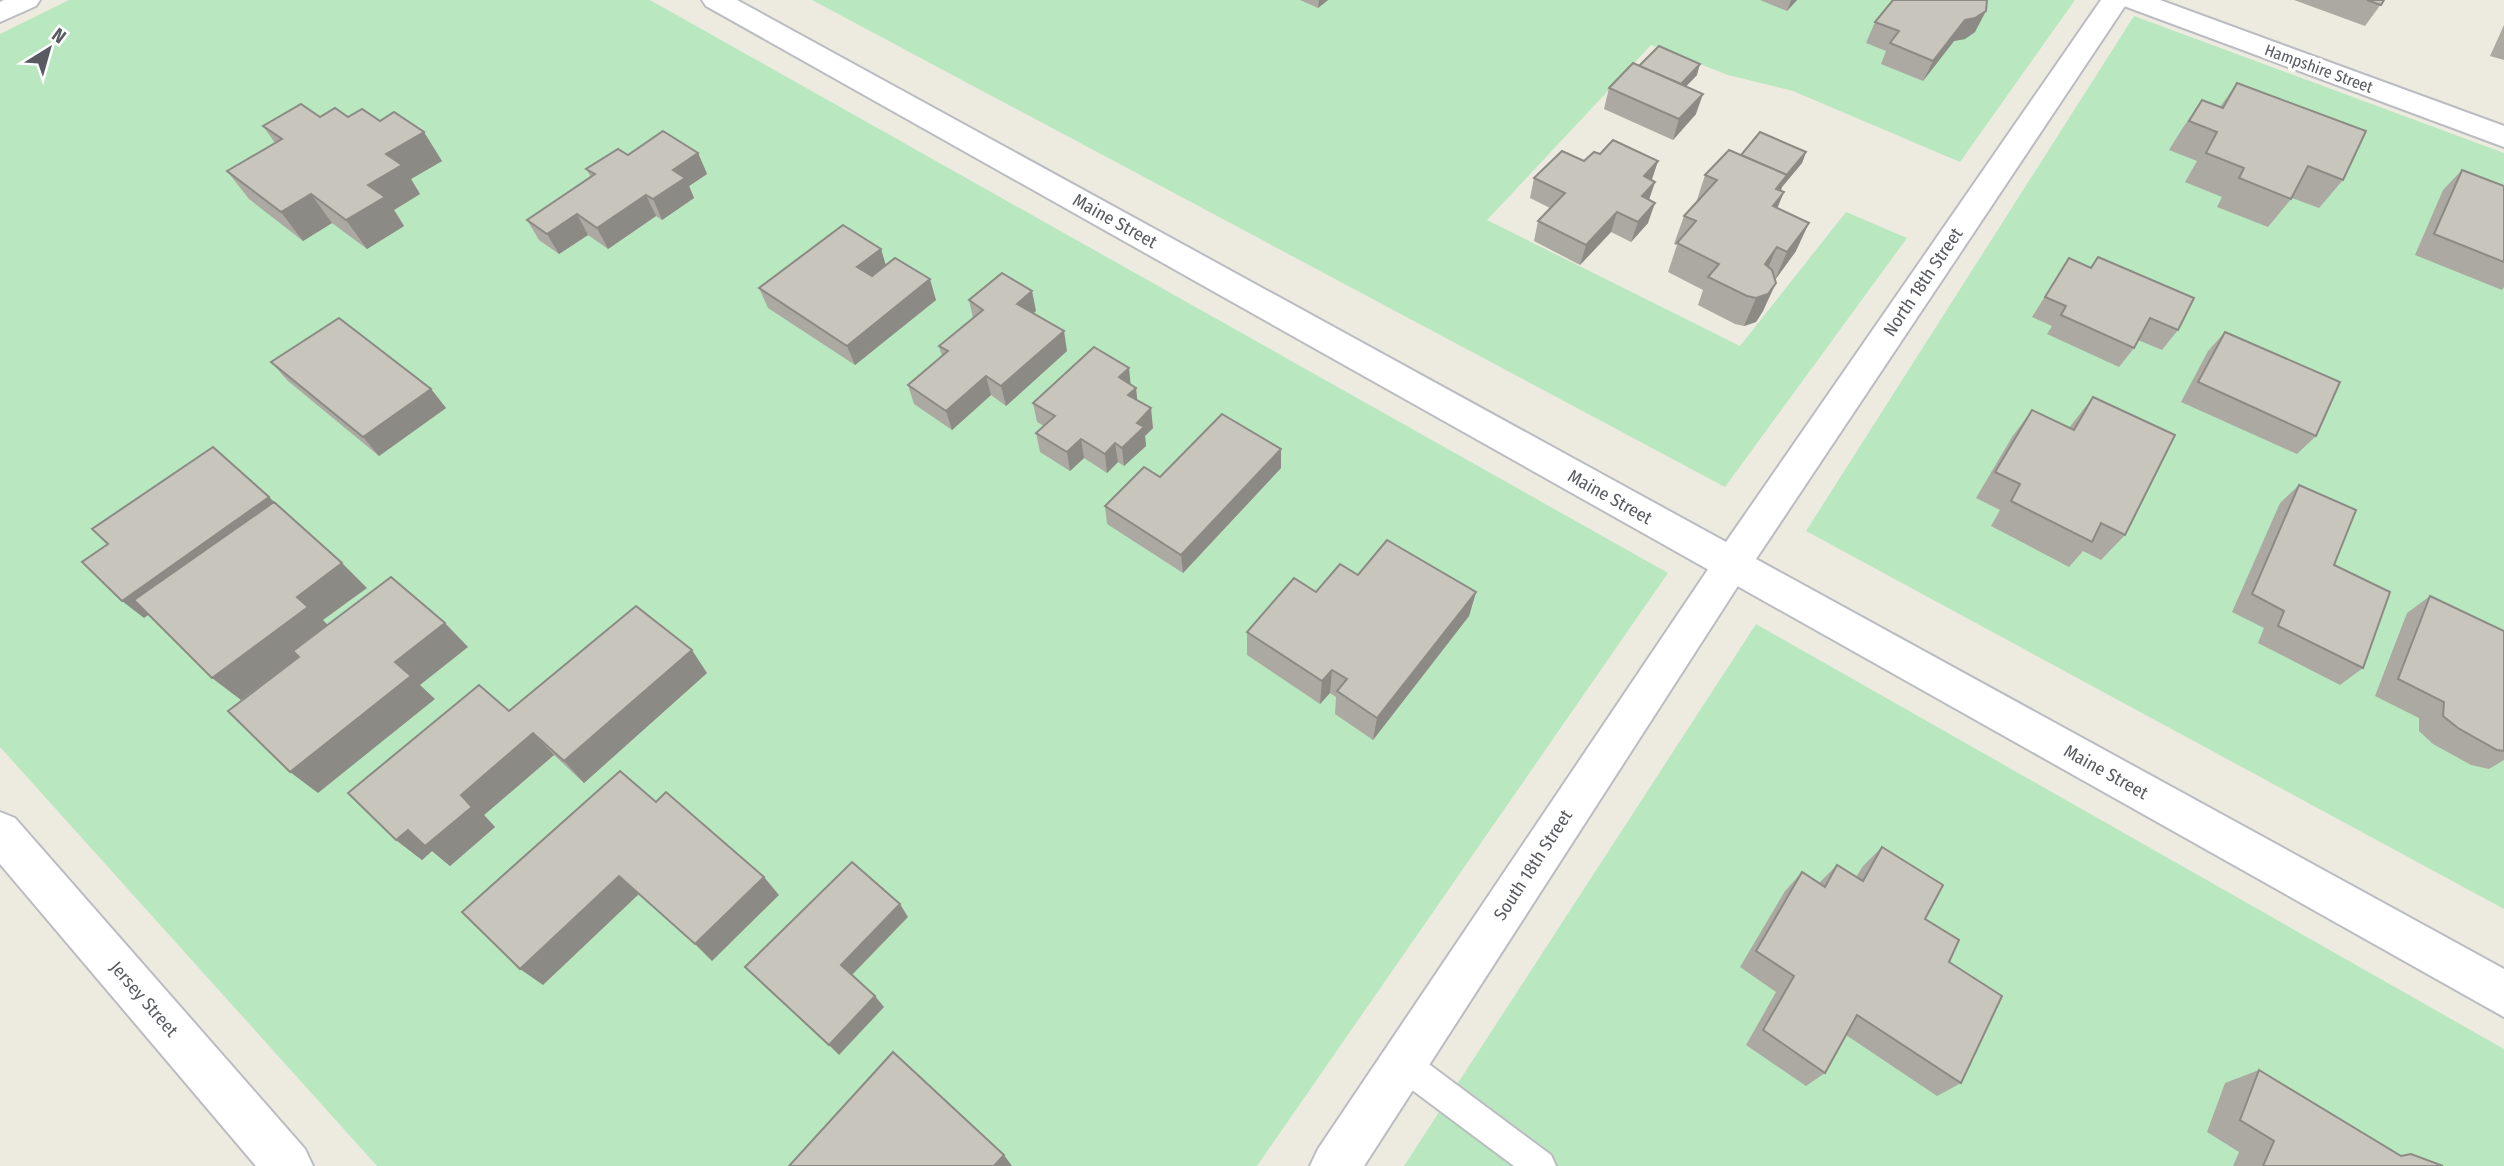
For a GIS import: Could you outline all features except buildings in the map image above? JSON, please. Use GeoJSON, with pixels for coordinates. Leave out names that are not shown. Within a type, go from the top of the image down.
{"type":"FeatureCollection","features":[{"type":"Feature","properties":{"kind":"street"},"geometry":{"type":"LineString","coordinates":[[0,13],[26,0]]}},
{"type":"Feature","properties":{"kind":"street","name":"Maine Street"},"geometry":{"type":"LineString","coordinates":[[716,0],[2504,993]]}},
{"type":"Feature","properties":{"kind":"street","name":"North 18th Street"},"geometry":{"type":"LineString","coordinates":[[1731,564],[2115,0]]}},
{"type":"Feature","properties":{"kind":"street","name":"Hampshire Street"},"geometry":{"type":"LineString","coordinates":[[2134,0],[2504,137]]}},
{"type":"Feature","properties":{"kind":"street","name":"South 18th Street"},"geometry":{"type":"LineString","coordinates":[[1335,1166],[1731,564]]}},
{"type":"Feature","properties":{"kind":"street","name":"Jersey Street"},"geometry":{"type":"LineString","coordinates":[[0,832],[288,1166]]}},
{"type":"Feature","properties":{"kind":"lane"},"geometry":{"type":"LineString","coordinates":[[1403,1064],[1540,1166]]}},
{"type":"Feature","properties":{"kind":"green space"},"geometry":{"type":"Polygon","coordinates":[[[69,0],[650,0],[1668,573],[1257,1166],[377,1166],[0,747],[0,34],[69,0]]]}},
{"type":"Feature","properties":{"kind":"green space"},"geometry":{"type":"Polygon","coordinates":[[[812,0],[2075,0],[1960,162],[1793,91],[1728,75],[1651,45],[1487,220],[1740,346],[1846,212],[1907,238],[1725,487],[812,0]]]}},
{"type":"Feature","properties":{"kind":"green space"},"geometry":{"type":"Polygon","coordinates":[[[2134,16],[2504,153],[2504,909],[1806,531],[2134,16]]]}},
{"type":"Feature","properties":{"kind":"green space"},"geometry":{"type":"Polygon","coordinates":[[[1756,624],[2504,1049],[2504,1166],[1404,1166],[1756,624]]]}}]}
